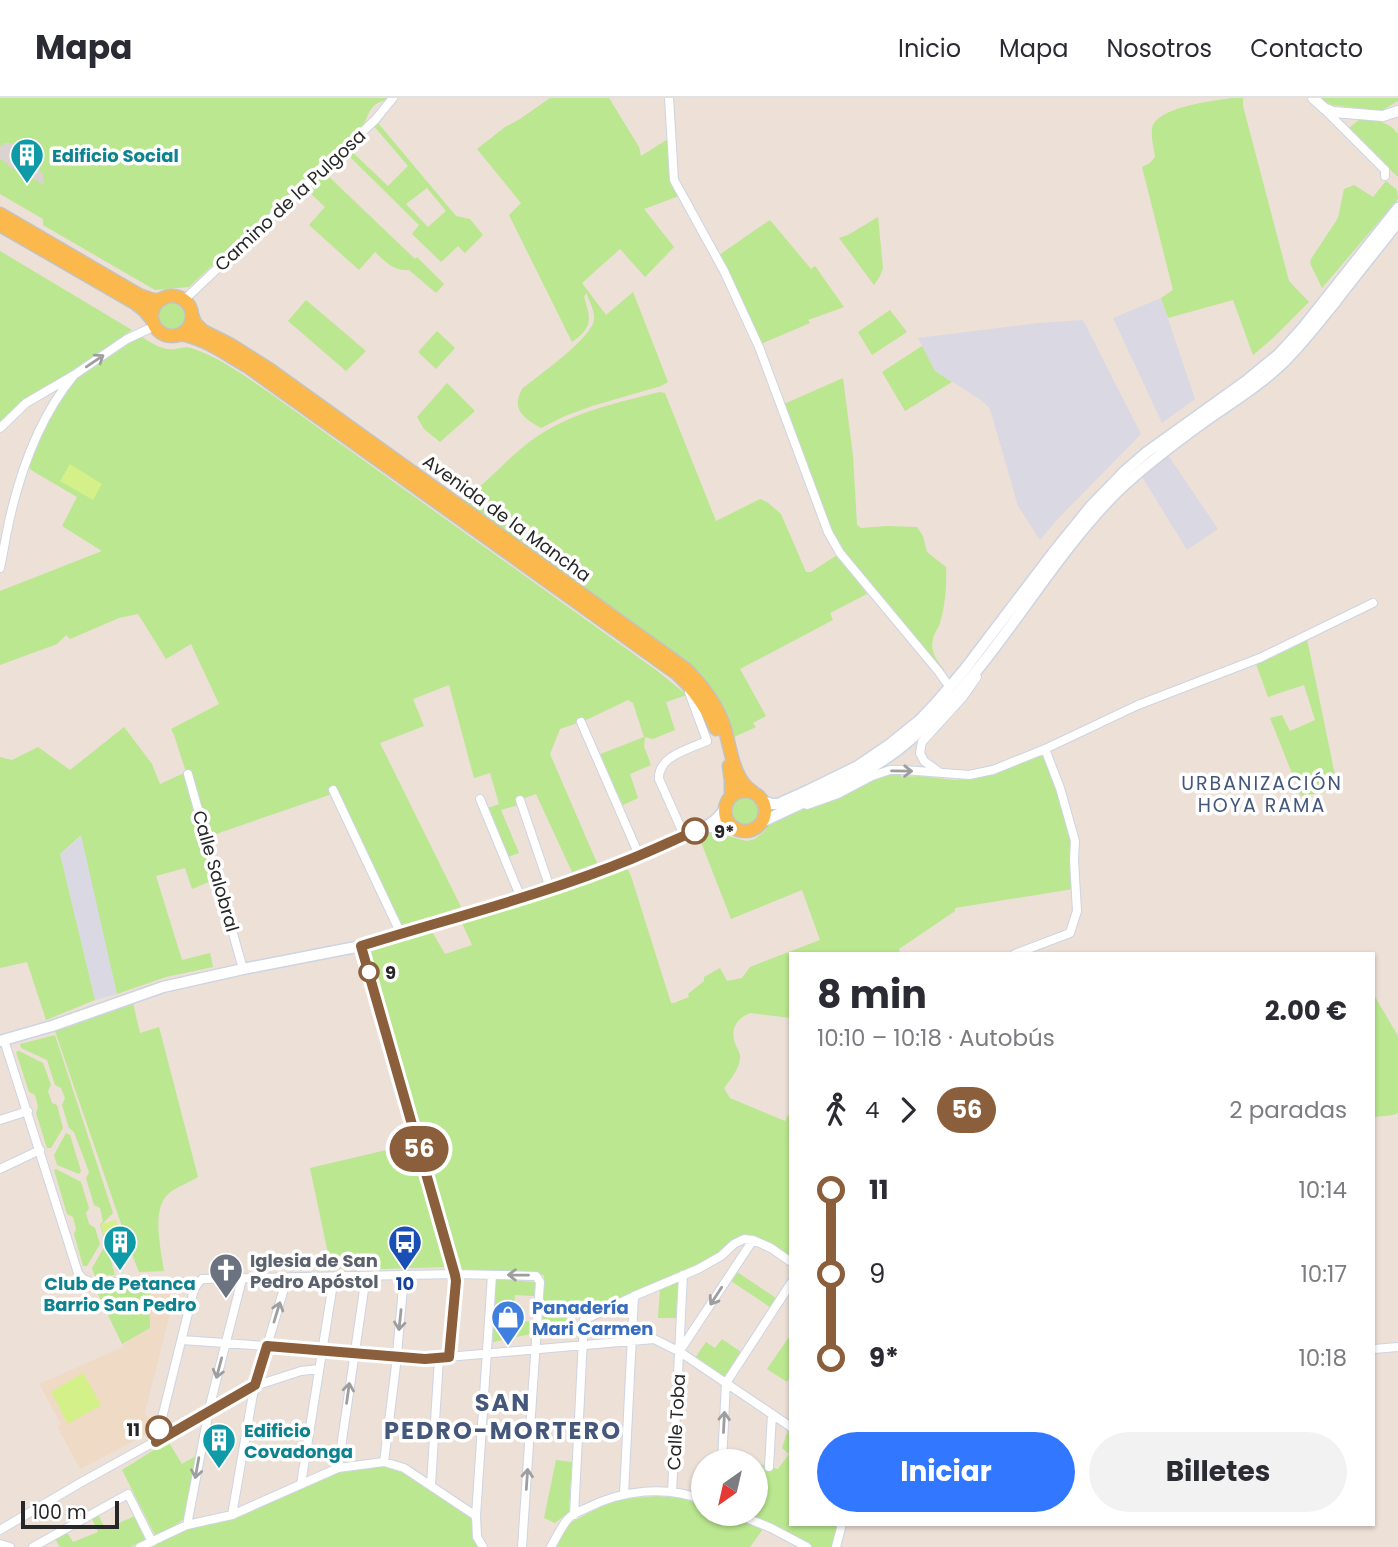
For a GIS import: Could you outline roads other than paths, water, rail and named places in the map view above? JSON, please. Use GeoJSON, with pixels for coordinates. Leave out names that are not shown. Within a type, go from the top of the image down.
{"type":"FeatureCollection","features":[{"type":"Feature","properties":{"kind":"main road"},"geometry":{"type":"LineString","coordinates":[[731,788],[778,804],[834,779],[876,755],[920,720],[965,670],[1052,553],[1091,506],[1147,452],[1279,354],[1398,208]]}},
{"type":"Feature","properties":{"kind":"main road"},"geometry":{"type":"LineString","coordinates":[[0,214],[139,295],[153,300],[172,296],[184,300],[192,315],[189,327],[181,334],[163,334],[144,310],[128,299],[0,225]]}},
{"type":"Feature","properties":{"kind":"main road"},"geometry":{"type":"LineString","coordinates":[[705,827],[747,831],[753,829],[762,822],[846,783],[893,754],[939,714],[1074,541],[1112,498],[1161,453],[1284,362],[1309,335],[1398,222]]}},
{"type":"Feature","properties":{"kind":"main road"},"geometry":{"type":"LineString","coordinates":[[154,323],[153,309],[161,300]]}},
{"type":"Feature","properties":{"kind":"main road","name":"Avenida de la Mancha"},"geometry":{"type":"LineString","coordinates":[[192,315],[197,326],[207,334],[231,345],[269,369],[686,669],[715,707],[728,739],[731,788]]}},
{"type":"Feature","properties":{"kind":"main road","name":"Avenida de la Mancha"},"geometry":{"type":"LineString","coordinates":[[181,334],[200,340],[247,366],[676,673],[693,690],[708,712],[722,741],[731,788]]}},
{"type":"Feature","properties":{"kind":"main road","name":"Avenida de la Mancha"},"geometry":{"type":"LineString","coordinates":[[731,788],[743,783],[758,796]]}},
{"type":"Feature","properties":{"kind":"main road"},"geometry":{"type":"LineString","coordinates":[[2,1041],[163,988],[361,946],[550,888],[705,827],[722,814],[731,788]]}},
{"type":"Feature","properties":{"kind":"main road"},"geometry":{"type":"LineString","coordinates":[[731,788],[726,818],[737,829]]}},
{"type":"Feature","properties":{"kind":"main road"},"geometry":{"type":"LineString","coordinates":[[758,796],[765,813],[762,822]]}},
{"type":"Feature","properties":{"kind":"street","name":"Camino de la Pulgosa"},"geometry":{"type":"LineString","coordinates":[[184,300],[375,121],[393,98]]}},
{"type":"Feature","properties":{"kind":"street"},"geometry":{"type":"LineString","coordinates":[[669,98],[674,180],[724,271],[759,347],[828,532],[840,553],[946,682]]}},
{"type":"Feature","properties":{"kind":"street"},"geometry":{"type":"LineString","coordinates":[[1316,102],[1347,117],[1383,116],[1397,122]]}},
{"type":"Feature","properties":{"kind":"street"},"geometry":{"type":"LineString","coordinates":[[1316,102],[1385,170],[1385,176]]}},
{"type":"Feature","properties":{"kind":"street"},"geometry":{"type":"LineString","coordinates":[[1383,116],[1398,111]]}},
{"type":"Feature","properties":{"kind":"street"},"geometry":{"type":"LineString","coordinates":[[1346,132],[1341,121],[1347,117]]}},
{"type":"Feature","properties":{"kind":"street"},"geometry":{"type":"LineString","coordinates":[[0,428],[26,403],[154,323]]}},
{"type":"Feature","properties":{"kind":"street"},"geometry":{"type":"LineString","coordinates":[[0,568],[19,482],[38,429],[74,375]]}},
{"type":"Feature","properties":{"kind":"street"},"geometry":{"type":"LineString","coordinates":[[792,808],[815,803],[890,770],[952,775],[981,774],[1045,749],[1138,705],[1260,657],[1373,603]]}},
{"type":"Feature","properties":{"kind":"street"},"geometry":{"type":"LineString","coordinates":[[952,775],[938,772],[927,764],[920,753],[920,747],[925,737],[963,697],[985,665],[989,653]]}},
{"type":"Feature","properties":{"kind":"street"},"geometry":{"type":"LineString","coordinates":[[684,835],[659,779],[659,771],[666,760],[707,741],[690,692]]}},
{"type":"Feature","properties":{"kind":"street"},"geometry":{"type":"LineString","coordinates":[[581,722],[639,855]]}},
{"type":"Feature","properties":{"kind":"street"},"geometry":{"type":"LineString","coordinates":[[1020,952],[1070,933],[1077,911],[1074,841],[1060,788],[1045,749]]}},
{"type":"Feature","properties":{"kind":"street","name":"Calle Salobral"},"geometry":{"type":"LineString","coordinates":[[188,774],[243,969]]}},
{"type":"Feature","properties":{"kind":"street"},"geometry":{"type":"LineString","coordinates":[[333,790],[401,934]]}},
{"type":"Feature","properties":{"kind":"street"},"geometry":{"type":"LineString","coordinates":[[480,799],[521,898]]}},
{"type":"Feature","properties":{"kind":"street"},"geometry":{"type":"LineString","coordinates":[[520,800],[550,888]]}},
{"type":"Feature","properties":{"kind":"street"},"geometry":{"type":"LineString","coordinates":[[361,946],[455,1275],[449,1357]]}},
{"type":"Feature","properties":{"kind":"street"},"geometry":{"type":"LineString","coordinates":[[2,1041],[28,1111],[78,1273],[90,1282],[199,1282]]}},
{"type":"Feature","properties":{"kind":"street"},"geometry":{"type":"LineString","coordinates":[[0,1120],[28,1111]]}},
{"type":"Feature","properties":{"kind":"street"},"geometry":{"type":"LineString","coordinates":[[0,1169],[40,1150]]}},
{"type":"Feature","properties":{"kind":"street"},"geometry":{"type":"LineString","coordinates":[[572,1516],[584,1320],[698,1269],[744,1239],[771,1248],[789,1261]]}},
{"type":"Feature","properties":{"kind":"street"},"geometry":{"type":"LineString","coordinates":[[680,1352],[753,1240]]}},
{"type":"Feature","properties":{"kind":"street"},"geometry":{"type":"LineString","coordinates":[[483,1547],[477,1537],[476,1516],[492,1275]]}},
{"type":"Feature","properties":{"kind":"street","name":"Calle Toba"},"geometry":{"type":"LineString","coordinates":[[672,1492],[683,1275]]}},
{"type":"Feature","properties":{"kind":"street"},"geometry":{"type":"LineString","coordinates":[[338,1468],[366,1276]]}},
{"type":"Feature","properties":{"kind":"street"},"geometry":{"type":"LineString","coordinates":[[384,1462],[404,1276]]}},
{"type":"Feature","properties":{"kind":"street"},"geometry":{"type":"LineString","coordinates":[[156,1442],[194,1289],[202,1279],[536,1276],[540,1282],[522,1547]]}},
{"type":"Feature","properties":{"kind":"street"},"geometry":{"type":"LineString","coordinates":[[301,1484],[334,1277]]}},
{"type":"Feature","properties":{"kind":"street"},"geometry":{"type":"LineString","coordinates":[[232,1515],[255,1385],[287,1278]]}},
{"type":"Feature","properties":{"kind":"street"},"geometry":{"type":"LineString","coordinates":[[187,1525],[208,1412],[242,1279]]}},
{"type":"Feature","properties":{"kind":"street"},"geometry":{"type":"LineString","coordinates":[[723,1449],[726,1383],[789,1286]]}},
{"type":"Feature","properties":{"kind":"street"},"geometry":{"type":"LineString","coordinates":[[624,1494],[634,1296]]}},
{"type":"Feature","properties":{"kind":"street"},"geometry":{"type":"LineString","coordinates":[[182,1340],[425,1359],[654,1339],[680,1352],[789,1426]]}},
{"type":"Feature","properties":{"kind":"street"},"geometry":{"type":"LineString","coordinates":[[1375,1349],[1398,1347]]}},
{"type":"Feature","properties":{"kind":"street"},"geometry":{"type":"LineString","coordinates":[[431,1485],[439,1358]]}},
{"type":"Feature","properties":{"kind":"street"},"geometry":{"type":"LineString","coordinates":[[0,1530],[255,1385],[301,1371],[319,1370]]}},
{"type":"Feature","properties":{"kind":"street"},"geometry":{"type":"LineString","coordinates":[[769,1467],[772,1414]]}},
{"type":"Feature","properties":{"kind":"street"},"geometry":{"type":"LineString","coordinates":[[141,1547],[187,1525],[232,1515],[338,1468],[384,1462],[404,1468],[476,1516]]}},
{"type":"Feature","properties":{"kind":"street"},"geometry":{"type":"LineString","coordinates":[[551,1547],[572,1516],[598,1502],[646,1491],[672,1492],[691,1497]]}},
{"type":"Feature","properties":{"kind":"street"},"geometry":{"type":"LineString","coordinates":[[33,1547],[128,1494],[152,1542]]}},
{"type":"Feature","properties":{"kind":"street"},"geometry":{"type":"LineString","coordinates":[[766,1526],[807,1547]]}},
{"type":"Feature","properties":{"kind":"street"},"geometry":{"type":"LineString","coordinates":[[836,1547],[841,1526]]}},
{"type":"Feature","properties":{"kind":"street"},"geometry":{"type":"LineString","coordinates":[[0,1544],[10,1547]]}},
{"type":"Feature","properties":{"kind":"place","name":"Edificio Social"},"geometry":{"type":"Point","coordinates":[27,185]}},
{"type":"Feature","properties":{"kind":"place","name":"9*"},"geometry":{"type":"Point","coordinates":[695,831]}},
{"type":"Feature","properties":{"kind":"place","name":"9"},"geometry":{"type":"Point","coordinates":[369,972]}},
{"type":"Feature","properties":{"kind":"place","name":"Club de Petanca Barrio San Pedro"},"geometry":{"type":"Point","coordinates":[120,1272]}},
{"type":"Feature","properties":{"kind":"place","name":"10"},"geometry":{"type":"Point","coordinates":[405,1272]}},
{"type":"Feature","properties":{"kind":"place","name":"Iglesia de San Pedro Apóstol"},"geometry":{"type":"Point","coordinates":[226,1300]}},
{"type":"Feature","properties":{"kind":"place","name":"Panadería Mari Carmen"},"geometry":{"type":"Point","coordinates":[508,1347]}},
{"type":"Feature","properties":{"kind":"place","name":"11"},"geometry":{"type":"Point","coordinates":[159,1429]}},
{"type":"Feature","properties":{"kind":"place","name":"Edificio Covadonga"},"geometry":{"type":"Point","coordinates":[219,1470]}},
{"type":"Feature","properties":{"kind":"district","name":"URBANIZACIÓN HOYA RAMA"},"geometry":{"type":"Point","coordinates":[1262,794]}},
{"type":"Feature","properties":{"kind":"district","name":"SAN PEDRO-MORTERO"},"geometry":{"type":"Point","coordinates":[503,1416]}}]}
